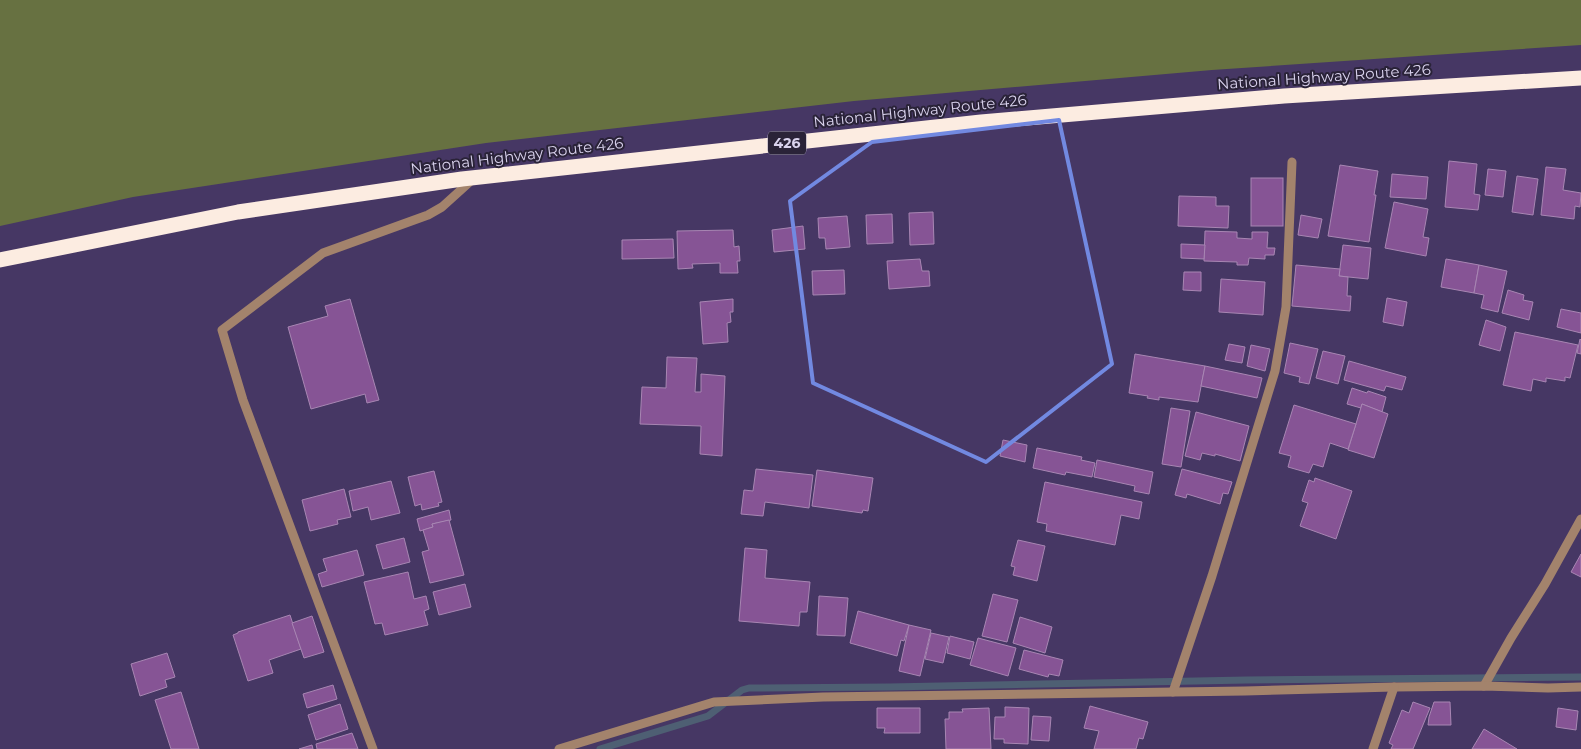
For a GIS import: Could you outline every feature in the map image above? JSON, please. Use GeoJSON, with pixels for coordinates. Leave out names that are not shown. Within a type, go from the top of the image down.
{"type":"FeatureCollection","features":[{"type":"Feature","properties":{"kind":"highway","name":"National Highway Route 426"},"geometry":{"type":"LineString","coordinates":[[0,260],[238,212],[475,177],[1000,120],[1284,96],[1581,78]]}},
{"type":"Feature","properties":{"kind":"street"},"geometry":{"type":"LineString","coordinates":[[1172,692],[1212,576],[1275,371],[1286,307],[1292,162]]}},
{"type":"Feature","properties":{"kind":"street"},"geometry":{"type":"LineString","coordinates":[[373,749],[244,400],[222,330],[323,253],[428,215],[442,207],[475,177]]}},
{"type":"Feature","properties":{"kind":"street"},"geometry":{"type":"LineString","coordinates":[[1484,686],[1510,638],[1545,584],[1581,520]]}},
{"type":"Feature","properties":{"kind":"street"},"geometry":{"type":"LineString","coordinates":[[1373,749],[1394,687]]}},
{"type":"Feature","properties":{"kind":"street"},"geometry":{"type":"LineString","coordinates":[[559,749],[714,702],[823,697],[1394,687],[1581,687]]}},
{"type":"Feature","properties":{"kind":"highlighted area"},"geometry":{"type":"Polygon","coordinates":[[[1059,120],[1112,364],[986,462],[813,383],[790,201],[872,142],[1059,120]]]}},
{"type":"Feature","properties":{"kind":"green space"},"geometry":{"type":"Polygon","coordinates":[[[0,0],[1581,0],[1581,45],[1212,70],[854,101],[486,143],[133,197],[0,226],[0,0]]]}},
{"type":"Feature","properties":{"kind":"building"},"geometry":{"type":"Polygon","coordinates":[[[1449,161],[1477,164],[1474,194],[1480,195],[1478,210],[1445,207],[1449,161]]]}},
{"type":"Feature","properties":{"kind":"building"},"geometry":{"type":"Polygon","coordinates":[[[1340,165],[1378,171],[1369,242],[1328,236],[1340,165]]]}},
{"type":"Feature","properties":{"kind":"building"},"geometry":{"type":"Polygon","coordinates":[[[1546,167],[1566,169],[1563,190],[1581,193],[1580,207],[1575,206],[1574,219],[1541,215],[1546,167]]]}},
{"type":"Feature","properties":{"kind":"building"},"geometry":{"type":"Polygon","coordinates":[[[1488,169],[1506,171],[1503,197],[1485,195],[1488,169]]]}},
{"type":"Feature","properties":{"kind":"building"},"geometry":{"type":"Polygon","coordinates":[[[1392,174],[1428,177],[1426,199],[1390,197],[1392,174]]]}},
{"type":"Feature","properties":{"kind":"building"},"geometry":{"type":"Polygon","coordinates":[[[1517,176],[1538,179],[1533,215],[1512,212],[1517,176]]]}},
{"type":"Feature","properties":{"kind":"building"},"geometry":{"type":"Polygon","coordinates":[[[1251,178],[1283,178],[1283,226],[1251,226],[1251,178]]]}},
{"type":"Feature","properties":{"kind":"building"},"geometry":{"type":"Polygon","coordinates":[[[1179,196],[1216,197],[1216,206],[1229,206],[1228,228],[1178,226],[1179,196]]]}},
{"type":"Feature","properties":{"kind":"building"},"geometry":{"type":"Polygon","coordinates":[[[1394,202],[1428,209],[1423,237],[1429,238],[1426,256],[1385,248],[1394,202]]]}},
{"type":"Feature","properties":{"kind":"building"},"geometry":{"type":"Polygon","coordinates":[[[933,212],[934,244],[910,245],[909,213],[933,212]]]}},
{"type":"Feature","properties":{"kind":"building"},"geometry":{"type":"Polygon","coordinates":[[[892,214],[893,243],[867,244],[866,215],[892,214]]]}},
{"type":"Feature","properties":{"kind":"building"},"geometry":{"type":"Polygon","coordinates":[[[1301,215],[1322,219],[1318,238],[1298,235],[1301,215]]]}},
{"type":"Feature","properties":{"kind":"building"},"geometry":{"type":"Polygon","coordinates":[[[847,216],[850,247],[826,249],[825,238],[819,238],[818,218],[847,216]]]}},
{"type":"Feature","properties":{"kind":"building"},"geometry":{"type":"Polygon","coordinates":[[[803,226],[805,249],[774,252],[772,230],[803,226]]]}},
{"type":"Feature","properties":{"kind":"building"},"geometry":{"type":"Polygon","coordinates":[[[733,230],[734,247],[739,246],[740,261],[737,261],[738,273],[720,273],[720,263],[692,264],[693,268],[678,269],[677,231],[733,230]]]}},
{"type":"Feature","properties":{"kind":"building"},"geometry":{"type":"Polygon","coordinates":[[[1205,231],[1237,232],[1237,238],[1252,239],[1252,232],[1268,232],[1267,248],[1275,248],[1274,255],[1265,255],[1265,259],[1249,258],[1248,265],[1237,265],[1237,262],[1204,261],[1205,231]]]}},
{"type":"Feature","properties":{"kind":"building"},"geometry":{"type":"Polygon","coordinates":[[[673,239],[674,258],[622,259],[622,240],[673,239]]]}},
{"type":"Feature","properties":{"kind":"building"},"geometry":{"type":"Polygon","coordinates":[[[1181,244],[1205,245],[1204,259],[1181,258],[1181,244]]]}},
{"type":"Feature","properties":{"kind":"building"},"geometry":{"type":"Polygon","coordinates":[[[1343,245],[1371,248],[1368,279],[1339,276],[1343,245]]]}},
{"type":"Feature","properties":{"kind":"building"},"geometry":{"type":"Polygon","coordinates":[[[920,259],[922,271],[929,271],[930,286],[889,289],[887,261],[920,259]]]}},
{"type":"Feature","properties":{"kind":"building"},"geometry":{"type":"Polygon","coordinates":[[[1446,259],[1479,265],[1474,293],[1441,287],[1446,259]]]}},
{"type":"Feature","properties":{"kind":"building"},"geometry":{"type":"Polygon","coordinates":[[[1296,265],[1340,269],[1339,276],[1348,277],[1347,296],[1351,296],[1350,311],[1292,306],[1296,265]]]}},
{"type":"Feature","properties":{"kind":"building"},"geometry":{"type":"Polygon","coordinates":[[[1479,265],[1507,271],[1498,312],[1481,308],[1484,295],[1474,293],[1479,265]]]}},
{"type":"Feature","properties":{"kind":"building"},"geometry":{"type":"Polygon","coordinates":[[[844,270],[845,294],[813,295],[812,271],[844,270]]]}},
{"type":"Feature","properties":{"kind":"building"},"geometry":{"type":"Polygon","coordinates":[[[1184,272],[1201,272],[1201,291],[1183,290],[1184,272]]]}},
{"type":"Feature","properties":{"kind":"building"},"geometry":{"type":"Polygon","coordinates":[[[1221,279],[1265,282],[1263,315],[1219,312],[1221,279]]]}},
{"type":"Feature","properties":{"kind":"building"},"geometry":{"type":"Polygon","coordinates":[[[1508,290],[1524,295],[1523,300],[1533,302],[1529,320],[1502,313],[1508,290]]]}},
{"type":"Feature","properties":{"kind":"building"},"geometry":{"type":"Polygon","coordinates":[[[1387,298],[1407,302],[1403,326],[1383,322],[1387,298]]]}},
{"type":"Feature","properties":{"kind":"building"},"geometry":{"type":"Polygon","coordinates":[[[350,299],[379,400],[367,403],[365,394],[311,409],[288,327],[328,316],[325,306],[350,299]]]}},
{"type":"Feature","properties":{"kind":"building"},"geometry":{"type":"Polygon","coordinates":[[[733,299],[733,312],[730,312],[731,322],[727,323],[728,342],[703,344],[700,302],[733,299]]]}},
{"type":"Feature","properties":{"kind":"building"},"geometry":{"type":"Polygon","coordinates":[[[1561,309],[1581,313],[1581,333],[1557,327],[1561,309]]]}},
{"type":"Feature","properties":{"kind":"building"},"geometry":{"type":"Polygon","coordinates":[[[1486,320],[1506,327],[1500,351],[1479,345],[1486,320]]]}},
{"type":"Feature","properties":{"kind":"building"},"geometry":{"type":"Polygon","coordinates":[[[1515,332],[1578,345],[1570,378],[1565,377],[1565,381],[1546,378],[1546,382],[1533,379],[1531,391],[1503,385],[1515,332]]]}},
{"type":"Feature","properties":{"kind":"building"},"geometry":{"type":"Polygon","coordinates":[[[1581,340],[1581,354],[1577,353],[1581,340]]]}},
{"type":"Feature","properties":{"kind":"building"},"geometry":{"type":"Polygon","coordinates":[[[1290,343],[1318,349],[1309,384],[1299,382],[1300,377],[1284,373],[1290,343]]]}},
{"type":"Feature","properties":{"kind":"building"},"geometry":{"type":"Polygon","coordinates":[[[1229,344],[1245,347],[1242,363],[1225,360],[1229,344]]]}},
{"type":"Feature","properties":{"kind":"building"},"geometry":{"type":"Polygon","coordinates":[[[1251,345],[1270,349],[1265,371],[1247,366],[1251,345]]]}},
{"type":"Feature","properties":{"kind":"building"},"geometry":{"type":"Polygon","coordinates":[[[1323,351],[1345,356],[1338,384],[1316,378],[1323,351]]]}},
{"type":"Feature","properties":{"kind":"building"},"geometry":{"type":"Polygon","coordinates":[[[1135,354],[1205,366],[1198,402],[1159,397],[1159,400],[1129,393],[1135,354]]]}},
{"type":"Feature","properties":{"kind":"building"},"geometry":{"type":"Polygon","coordinates":[[[667,357],[697,358],[695,392],[701,392],[701,374],[725,376],[722,456],[700,454],[701,426],[640,424],[642,387],[666,388],[667,357]]]}},
{"type":"Feature","properties":{"kind":"building"},"geometry":{"type":"Polygon","coordinates":[[[1349,361],[1406,377],[1402,390],[1386,386],[1384,391],[1344,380],[1349,361]]]}},
{"type":"Feature","properties":{"kind":"building"},"geometry":{"type":"Polygon","coordinates":[[[1205,366],[1262,378],[1257,398],[1201,386],[1205,366]]]}},
{"type":"Feature","properties":{"kind":"building"},"geometry":{"type":"Polygon","coordinates":[[[1352,388],[1386,397],[1382,412],[1362,404],[1361,408],[1347,404],[1352,388]]]}},
{"type":"Feature","properties":{"kind":"building"},"geometry":{"type":"Polygon","coordinates":[[[1362,404],[1388,414],[1374,458],[1348,450],[1362,404]]]}},
{"type":"Feature","properties":{"kind":"building"},"geometry":{"type":"Polygon","coordinates":[[[1294,405],[1356,424],[1348,449],[1330,443],[1323,467],[1313,464],[1309,473],[1288,467],[1291,456],[1279,453],[1294,405]]]}},
{"type":"Feature","properties":{"kind":"building"},"geometry":{"type":"Polygon","coordinates":[[[1171,408],[1190,411],[1181,467],[1162,464],[1171,408]]]}},
{"type":"Feature","properties":{"kind":"building"},"geometry":{"type":"Polygon","coordinates":[[[1196,412],[1249,426],[1240,461],[1215,454],[1215,456],[1202,453],[1200,460],[1185,456],[1196,412]]]}},
{"type":"Feature","properties":{"kind":"building"},"geometry":{"type":"Polygon","coordinates":[[[1003,440],[1027,445],[1025,462],[1000,456],[1003,440]]]}},
{"type":"Feature","properties":{"kind":"building"},"geometry":{"type":"Polygon","coordinates":[[[1037,448],[1082,457],[1081,460],[1095,463],[1092,477],[1066,472],[1065,475],[1033,468],[1037,448]]]}},
{"type":"Feature","properties":{"kind":"building"},"geometry":{"type":"Polygon","coordinates":[[[1097,460],[1153,472],[1149,494],[1134,491],[1135,486],[1094,477],[1097,460]]]}},
{"type":"Feature","properties":{"kind":"building"},"geometry":{"type":"Polygon","coordinates":[[[756,469],[813,475],[809,508],[765,502],[763,516],[741,514],[744,490],[753,491],[756,469]]]}},
{"type":"Feature","properties":{"kind":"building"},"geometry":{"type":"Polygon","coordinates":[[[1182,469],[1232,482],[1228,494],[1223,493],[1220,504],[1187,494],[1186,498],[1175,495],[1182,469]]]}},
{"type":"Feature","properties":{"kind":"building"},"geometry":{"type":"Polygon","coordinates":[[[817,470],[873,478],[868,511],[863,510],[862,513],[812,506],[817,470]]]}},
{"type":"Feature","properties":{"kind":"building"},"geometry":{"type":"Polygon","coordinates":[[[434,471],[442,502],[438,503],[439,506],[422,510],[421,504],[415,506],[408,477],[434,471]]]}},
{"type":"Feature","properties":{"kind":"building"},"geometry":{"type":"Polygon","coordinates":[[[1315,478],[1352,491],[1336,539],[1300,526],[1308,503],[1302,501],[1309,480],[1314,482],[1315,478]]]}},
{"type":"Feature","properties":{"kind":"building"},"geometry":{"type":"Polygon","coordinates":[[[391,481],[400,513],[371,520],[368,507],[353,511],[349,491],[391,481]]]}},
{"type":"Feature","properties":{"kind":"building"},"geometry":{"type":"Polygon","coordinates":[[[1045,482],[1142,502],[1139,519],[1121,515],[1115,545],[1046,531],[1047,524],[1037,522],[1045,482]]]}},
{"type":"Feature","properties":{"kind":"building"},"geometry":{"type":"Polygon","coordinates":[[[344,489],[351,517],[337,520],[338,524],[310,531],[302,500],[344,489]]]}},
{"type":"Feature","properties":{"kind":"building"},"geometry":{"type":"Polygon","coordinates":[[[449,510],[451,520],[432,524],[433,527],[420,531],[417,519],[449,510]]]}},
{"type":"Feature","properties":{"kind":"building"},"geometry":{"type":"Polygon","coordinates":[[[449,520],[464,575],[430,583],[422,552],[429,550],[423,530],[433,527],[432,524],[449,520]]]}},
{"type":"Feature","properties":{"kind":"building"},"geometry":{"type":"Polygon","coordinates":[[[404,538],[410,562],[383,569],[376,545],[404,538]]]}},
{"type":"Feature","properties":{"kind":"building"},"geometry":{"type":"Polygon","coordinates":[[[1018,540],[1045,546],[1037,581],[1013,575],[1015,567],[1011,566],[1018,540]]]}},
{"type":"Feature","properties":{"kind":"building"},"geometry":{"type":"Polygon","coordinates":[[[745,548],[767,550],[765,578],[810,582],[807,612],[800,612],[799,626],[739,621],[745,548]]]}},
{"type":"Feature","properties":{"kind":"building"},"geometry":{"type":"Polygon","coordinates":[[[357,550],[364,575],[322,587],[318,574],[327,571],[323,559],[357,550]]]}},
{"type":"Feature","properties":{"kind":"building"},"geometry":{"type":"Polygon","coordinates":[[[1581,554],[1581,577],[1571,572],[1581,554]]]}},
{"type":"Feature","properties":{"kind":"building"},"geometry":{"type":"Polygon","coordinates":[[[408,572],[414,599],[426,596],[429,609],[424,611],[428,625],[385,635],[382,623],[375,624],[364,582],[408,572]]]}},
{"type":"Feature","properties":{"kind":"building"},"geometry":{"type":"Polygon","coordinates":[[[465,584],[471,607],[439,615],[433,592],[465,584]]]}},
{"type":"Feature","properties":{"kind":"building"},"geometry":{"type":"Polygon","coordinates":[[[993,594],[1018,600],[1007,642],[982,636],[993,594]]]}},
{"type":"Feature","properties":{"kind":"building"},"geometry":{"type":"Polygon","coordinates":[[[819,596],[848,598],[845,636],[817,635],[819,596]]]}},
{"type":"Feature","properties":{"kind":"building"},"geometry":{"type":"Polygon","coordinates":[[[858,611],[909,625],[904,641],[901,640],[897,656],[850,643],[858,611]]]}},
{"type":"Feature","properties":{"kind":"building"},"geometry":{"type":"Polygon","coordinates":[[[290,615],[301,649],[269,660],[273,673],[248,681],[233,635],[290,615]]]}},
{"type":"Feature","properties":{"kind":"building"},"geometry":{"type":"Polygon","coordinates":[[[312,616],[324,652],[304,658],[292,623],[312,616]]]}},
{"type":"Feature","properties":{"kind":"building"},"geometry":{"type":"Polygon","coordinates":[[[1020,617],[1052,627],[1045,653],[1013,643],[1020,617]]]}},
{"type":"Feature","properties":{"kind":"building"},"geometry":{"type":"Polygon","coordinates":[[[909,625],[931,630],[920,676],[899,671],[909,625]]]}},
{"type":"Feature","properties":{"kind":"building"},"geometry":{"type":"Polygon","coordinates":[[[931,633],[949,637],[943,663],[925,659],[931,633]]]}},
{"type":"Feature","properties":{"kind":"building"},"geometry":{"type":"Polygon","coordinates":[[[950,636],[974,642],[970,659],[947,653],[950,636]]]}},
{"type":"Feature","properties":{"kind":"building"},"geometry":{"type":"Polygon","coordinates":[[[978,638],[1016,648],[1008,676],[970,665],[978,638]]]}},
{"type":"Feature","properties":{"kind":"building"},"geometry":{"type":"Polygon","coordinates":[[[1024,650],[1063,660],[1059,676],[1049,674],[1048,677],[1019,669],[1024,650]]]}},
{"type":"Feature","properties":{"kind":"building"},"geometry":{"type":"Polygon","coordinates":[[[167,653],[175,677],[165,680],[167,687],[140,696],[131,664],[167,653]]]}},
{"type":"Feature","properties":{"kind":"building"},"geometry":{"type":"Polygon","coordinates":[[[333,685],[337,699],[307,708],[303,694],[333,685]]]}},
{"type":"Feature","properties":{"kind":"building"},"geometry":{"type":"Polygon","coordinates":[[[181,692],[199,749],[171,749],[155,700],[181,692]]]}},
{"type":"Feature","properties":{"kind":"building"},"geometry":{"type":"Polygon","coordinates":[[[1413,702],[1430,708],[1413,749],[1391,749],[1393,745],[1389,743],[1402,710],[1409,713],[1413,702]]]}},
{"type":"Feature","properties":{"kind":"building"},"geometry":{"type":"Polygon","coordinates":[[[1434,702],[1450,702],[1451,725],[1428,725],[1434,702]]]}},
{"type":"Feature","properties":{"kind":"building"},"geometry":{"type":"Polygon","coordinates":[[[340,704],[348,729],[316,740],[308,715],[340,704]]]}},
{"type":"Feature","properties":{"kind":"building"},"geometry":{"type":"Polygon","coordinates":[[[1090,706],[1148,722],[1143,739],[1139,738],[1136,749],[1094,749],[1099,731],[1084,728],[1090,706]]]}},
{"type":"Feature","properties":{"kind":"building"},"geometry":{"type":"Polygon","coordinates":[[[1005,707],[1029,708],[1028,744],[1004,743],[1004,739],[994,739],[995,717],[1005,717],[1005,707]]]}},
{"type":"Feature","properties":{"kind":"building"},"geometry":{"type":"Polygon","coordinates":[[[877,708],[920,708],[920,733],[884,733],[885,728],[877,728],[877,708]]]}},
{"type":"Feature","properties":{"kind":"building"},"geometry":{"type":"Polygon","coordinates":[[[989,708],[991,749],[946,749],[945,719],[949,719],[949,712],[963,712],[962,709],[989,708]]]}},
{"type":"Feature","properties":{"kind":"building"},"geometry":{"type":"Polygon","coordinates":[[[1558,708],[1578,711],[1576,730],[1556,727],[1558,708]]]}},
{"type":"Feature","properties":{"kind":"building"},"geometry":{"type":"Polygon","coordinates":[[[1033,716],[1051,717],[1049,741],[1031,740],[1033,716]]]}},
{"type":"Feature","properties":{"kind":"building"},"geometry":{"type":"Polygon","coordinates":[[[1484,729],[1517,749],[1472,749],[1484,729]]]}},
{"type":"Feature","properties":{"kind":"building"},"geometry":{"type":"Polygon","coordinates":[[[352,733],[358,749],[317,749],[316,744],[352,733]]]}},
{"type":"Feature","properties":{"kind":"building"},"geometry":{"type":"Polygon","coordinates":[[[312,745],[313,749],[299,749],[312,745]]]}},
{"type":"Feature","properties":{"kind":"waterway"},"geometry":{"type":"LineString","coordinates":[[600,749],[708,716],[742,690],[749,688],[1581,677]]}}]}
